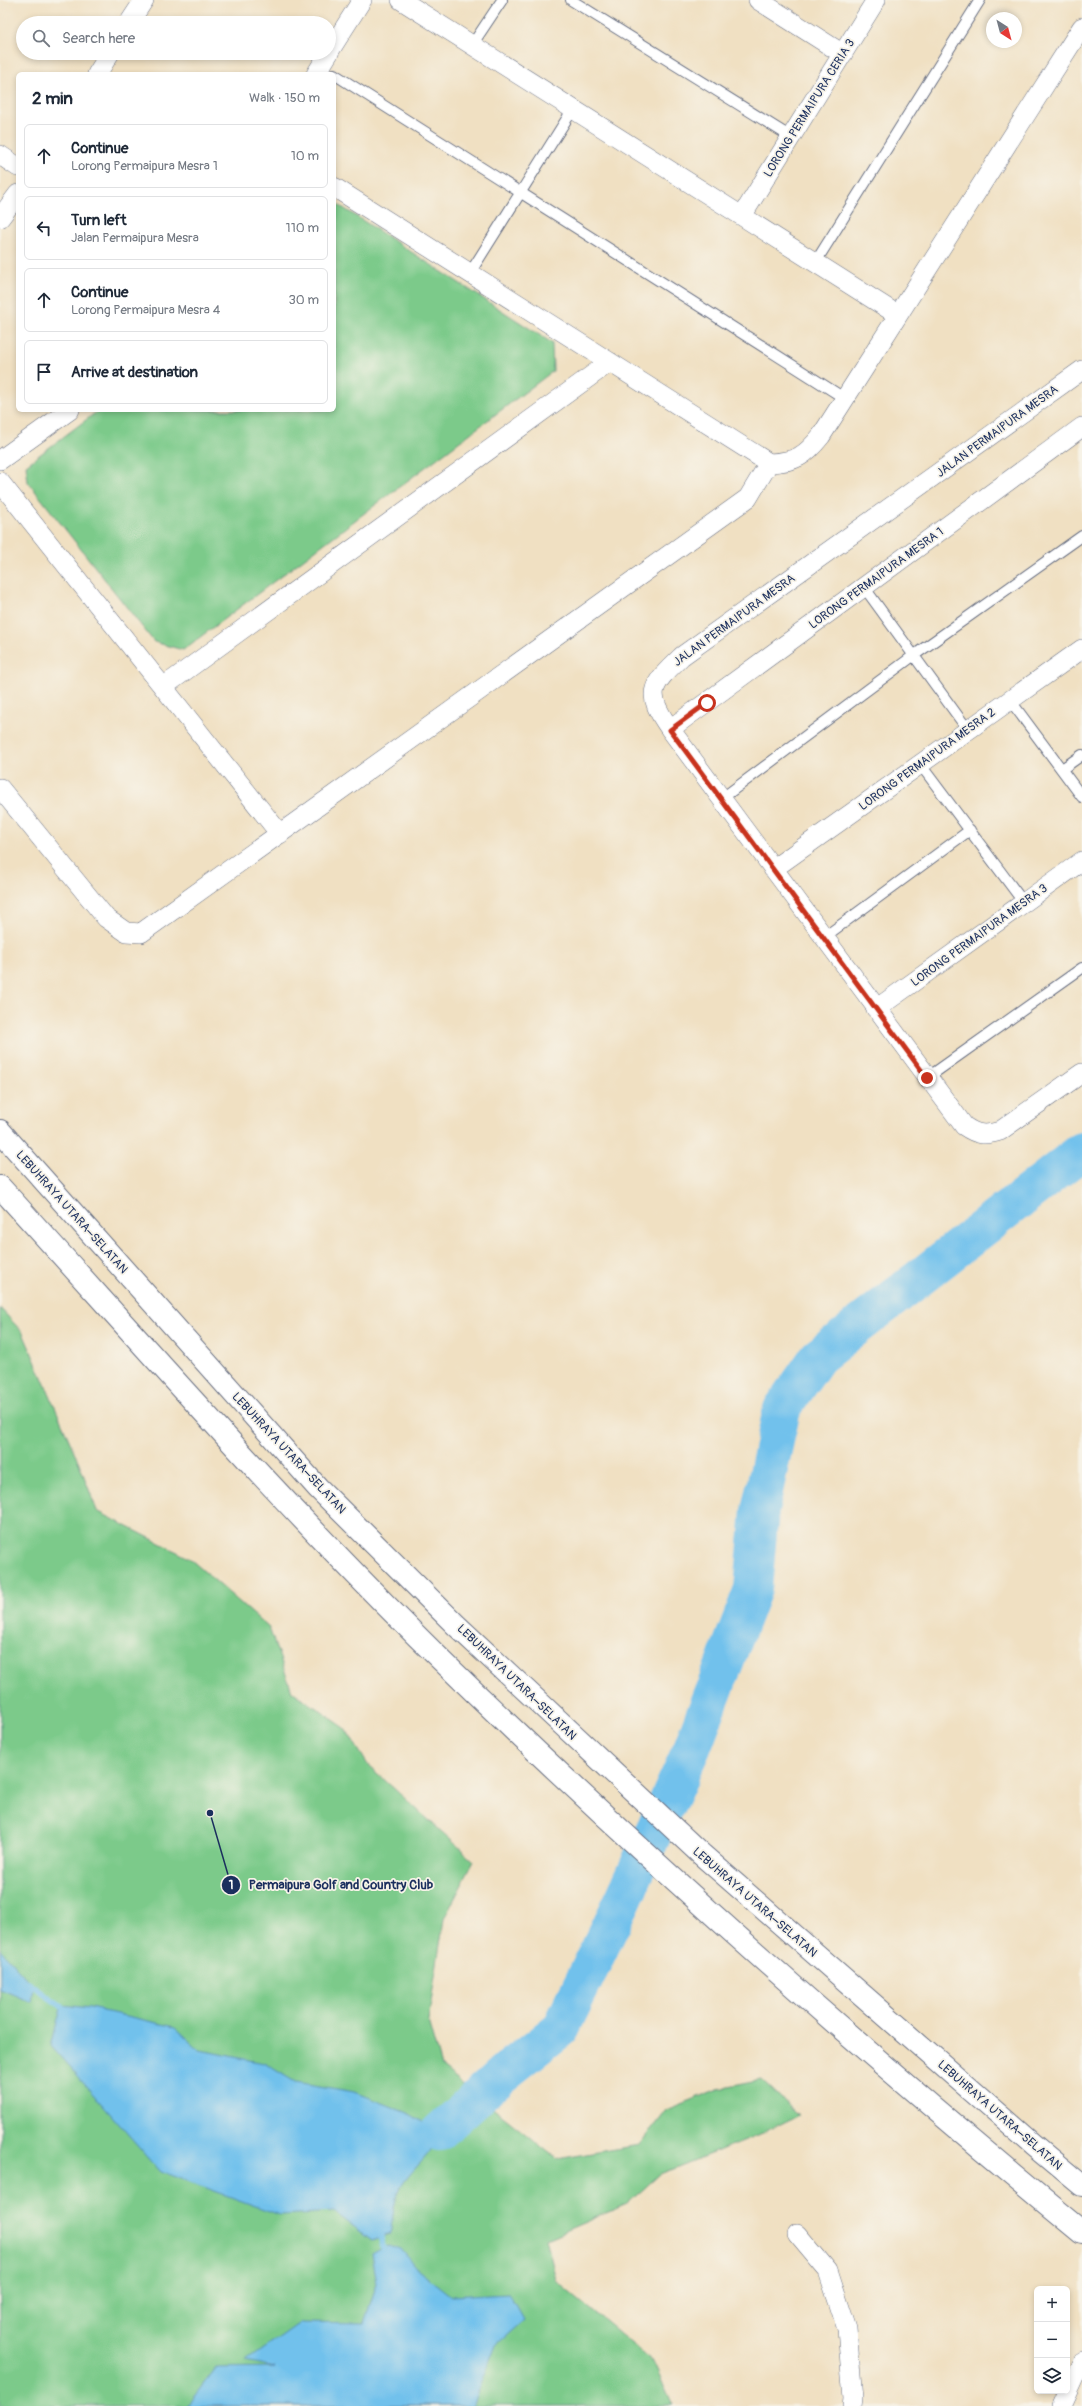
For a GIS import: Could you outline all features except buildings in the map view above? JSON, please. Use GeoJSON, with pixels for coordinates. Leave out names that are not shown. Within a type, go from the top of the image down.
{"type":"FeatureCollection","features":[{"type":"Feature","properties":{"kind":"highway","name":"LEBUHRAYA UTARA–SELATAN"},"geometry":{"type":"LineString","coordinates":[[0,1131],[318,1488],[456,1625],[609,1770],[701,1854],[1034,2145],[1082,2185]]}},
{"type":"Feature","properties":{"kind":"highway"},"geometry":{"type":"LineString","coordinates":[[0,1187],[295,1511],[432,1651],[679,1883],[847,2032],[1082,2232]]}},
{"type":"Feature","properties":{"kind":"street"},"geometry":{"type":"LineString","coordinates":[[134,16],[144,0]]}},
{"type":"Feature","properties":{"kind":"street"},"geometry":{"type":"LineString","coordinates":[[336,49],[362,0]]}},
{"type":"Feature","properties":{"kind":"street"},"geometry":{"type":"LineString","coordinates":[[401,0],[898,315]]}},
{"type":"Feature","properties":{"kind":"street"},"geometry":{"type":"LineString","coordinates":[[758,0],[842,54]]}},
{"type":"Feature","properties":{"kind":"street","name":"LORONG PERMAIPURA CERIA 3"},"geometry":{"type":"LineString","coordinates":[[742,216],[876,0]]}},
{"type":"Feature","properties":{"kind":"street"},"geometry":{"type":"LineString","coordinates":[[336,188],[769,463],[784,462],[807,453],[898,315],[1082,27]]}},
{"type":"Feature","properties":{"kind":"street"},"geometry":{"type":"LineString","coordinates":[[98,72],[106,60]]}},
{"type":"Feature","properties":{"kind":"street"},"geometry":{"type":"LineString","coordinates":[[0,155],[16,166]]}},
{"type":"Feature","properties":{"kind":"street"},"geometry":{"type":"LineString","coordinates":[[0,218],[16,197]]}},
{"type":"Feature","properties":{"kind":"street"},"geometry":{"type":"LineString","coordinates":[[163,687],[610,362]]}},
{"type":"Feature","properties":{"kind":"street","name":"JALAN PERMAIPURA MESRA"},"geometry":{"type":"LineString","coordinates":[[1082,370],[682,656],[657,682],[652,696],[658,713],[670,730],[964,1126],[974,1133],[986,1135],[1000,1131],[1025,1115],[1082,1073]]}},
{"type":"Feature","properties":{"kind":"street"},"geometry":{"type":"LineString","coordinates":[[0,460],[67,412]]}},
{"type":"Feature","properties":{"kind":"street","name":"LORONG PERMAIPURA MESRA 1"},"geometry":{"type":"LineString","coordinates":[[670,730],[1082,427]]}},
{"type":"Feature","properties":{"kind":"street"},"geometry":{"type":"LineString","coordinates":[[0,788],[106,918],[126,932],[142,933],[748,498],[769,463]]}},
{"type":"Feature","properties":{"kind":"street"},"geometry":{"type":"LineString","coordinates":[[0,482],[280,834]]}},
{"type":"Feature","properties":{"kind":"street","name":"LORONG PERMAIPURA MESRA 2"},"geometry":{"type":"LineString","coordinates":[[773,869],[1082,649]]}},
{"type":"Feature","properties":{"kind":"street","name":"LORONG PERMAIPURA MESRA 3"},"geometry":{"type":"LineString","coordinates":[[876,1009],[1082,862]]}},
{"type":"Feature","properties":{"kind":"street"},"geometry":{"type":"LineString","coordinates":[[797,2234],[828,2271],[847,2329],[853,2398],[852,2406]]}},
{"type":"Feature","properties":{"kind":"street"},"geometry":{"type":"LineString","coordinates":[[1062,2406],[1082,2362]]}},
{"type":"Feature","properties":{"kind":"lane"},"geometry":{"type":"LineString","coordinates":[[472,45],[502,0]]}},
{"type":"Feature","properties":{"kind":"lane"},"geometry":{"type":"LineString","coordinates":[[571,0],[791,137]]}},
{"type":"Feature","properties":{"kind":"lane"},"geometry":{"type":"LineString","coordinates":[[815,263],[980,0]]}},
{"type":"Feature","properties":{"kind":"lane"},"geometry":{"type":"LineString","coordinates":[[327,66],[520,193],[844,398]]}},
{"type":"Feature","properties":{"kind":"lane"},"geometry":{"type":"LineString","coordinates":[[470,273],[573,109]]}},
{"type":"Feature","properties":{"kind":"lane"},"geometry":{"type":"LineString","coordinates":[[721,799],[913,656],[1082,536]]}},
{"type":"Feature","properties":{"kind":"lane"},"geometry":{"type":"LineString","coordinates":[[864,587],[968,730]]}},
{"type":"Feature","properties":{"kind":"lane"},"geometry":{"type":"LineString","coordinates":[[1010,700],[1082,797]]}},
{"type":"Feature","properties":{"kind":"lane"},"geometry":{"type":"LineString","coordinates":[[1062,769],[1082,755]]}},
{"type":"Feature","properties":{"kind":"lane"},"geometry":{"type":"LineString","coordinates":[[920,764],[1024,903]]}},
{"type":"Feature","properties":{"kind":"lane"},"geometry":{"type":"LineString","coordinates":[[824,938],[970,830]]}},
{"type":"Feature","properties":{"kind":"lane"},"geometry":{"type":"LineString","coordinates":[[927,1078],[1082,968]]}},
{"type":"Feature","properties":{"kind":"green space"},"geometry":{"type":"Polygon","coordinates":[[[336,203],[552,343],[553,371],[183,650],[154,642],[28,482],[26,465],[96,412],[336,412],[336,203]]]}},
{"type":"Feature","properties":{"kind":"green space"},"geometry":{"type":"Polygon","coordinates":[[[0,1308],[23,1333],[79,1463],[97,1511],[189,1558],[269,1628],[292,1691],[345,1728],[368,1765],[474,1861],[444,1919],[428,2021],[441,2067],[557,2159],[639,2145],[666,2110],[718,2089],[762,2080],[799,2115],[758,2135],[660,2174],[627,2204],[546,2239],[556,2280],[653,2362],[673,2406],[0,2406],[0,1308]]]}},
{"type":"Feature","properties":{"kind":"water"},"geometry":{"type":"Polygon","coordinates":[[[0,1949],[33,1986],[31,2002],[0,1989],[0,1949]]]}},
{"type":"Feature","properties":{"kind":"water"},"geometry":{"type":"Polygon","coordinates":[[[62,2005],[90,2008],[175,2027],[200,2050],[264,2063],[295,2082],[355,2092],[408,2113],[439,2132],[432,2148],[403,2183],[399,2191],[394,2206],[390,2234],[372,2240],[334,2212],[280,2215],[160,2171],[51,2046],[62,2005]]]}},
{"type":"Feature","properties":{"kind":"water"},"geometry":{"type":"Polygon","coordinates":[[[388,2245],[401,2249],[418,2270],[451,2296],[509,2293],[524,2320],[496,2345],[473,2406],[187,2406],[216,2368],[275,2367],[246,2361],[301,2322],[364,2323],[377,2283],[372,2254],[388,2245]]]}},
{"type":"Feature","properties":{"kind":"waterway"},"geometry":{"type":"LineString","coordinates":[[439,2132],[503,2074],[561,2028],[623,1900],[692,1748],[753,1589],[760,1510],[782,1409],[818,1357],[1082,1151]]}},
{"type":"Feature","properties":{"kind":"waterway"},"geometry":{"type":"LineString","coordinates":[[27,1982],[67,2010]]}},
{"type":"Feature","properties":{"kind":"waterway"},"geometry":{"type":"LineString","coordinates":[[379,2230],[385,2254]]}},
{"type":"Feature","properties":{"kind":"place","name":"Permaipura Golf and Country Club"},"geometry":{"type":"Point","coordinates":[210,1813]}},
{"type":"Feature","properties":{"kind":"route"},"geometry":{"type":"LineString","coordinates":[[707,703],[670,730],[927,1078]]}}]}
